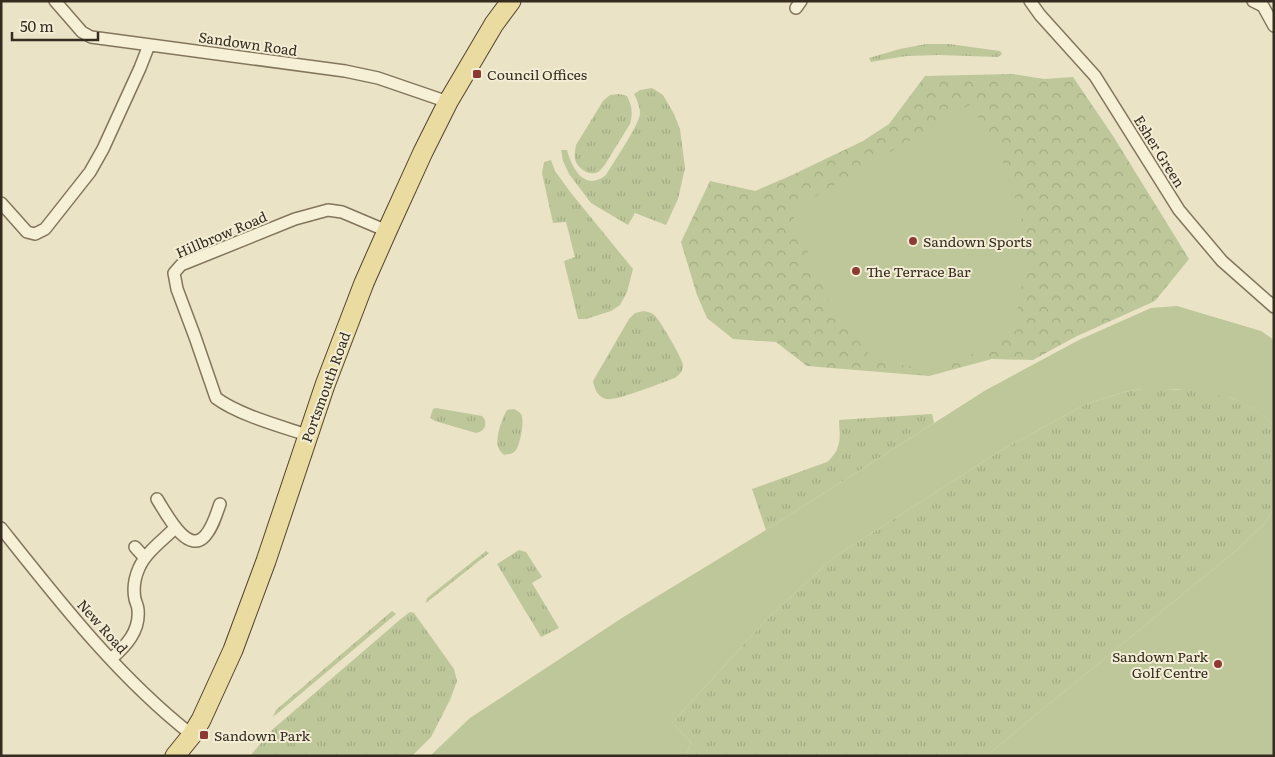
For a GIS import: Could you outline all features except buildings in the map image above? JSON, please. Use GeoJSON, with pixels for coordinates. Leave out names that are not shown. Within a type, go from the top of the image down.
{"type":"FeatureCollection","features":[{"type":"Feature","properties":{"kind":"main road","name":"Portsmouth Road"},"geometry":{"type":"LineString","coordinates":[[494,24],[501,1]]}},
{"type":"Feature","properties":{"kind":"main road","name":"Portsmouth Road"},"geometry":{"type":"LineString","coordinates":[[175,756],[201,720],[233,650],[266,562],[307,435],[334,360],[364,283],[387,231],[448,102],[494,24],[511,1]]}},
{"type":"Feature","properties":{"kind":"street","name":"Sandown Road"},"geometry":{"type":"LineString","coordinates":[[55,1],[82,32],[91,37],[345,71],[378,78],[448,102]]}},
{"type":"Feature","properties":{"kind":"street","name":"Esher Green"},"geometry":{"type":"LineString","coordinates":[[1030,1],[1040,15],[1095,76],[1179,210],[1222,261],[1274,307]]}},
{"type":"Feature","properties":{"kind":"street"},"geometry":{"type":"LineString","coordinates":[[1260,3],[1274,26]]}},
{"type":"Feature","properties":{"kind":"street"},"geometry":{"type":"LineString","coordinates":[[1,203],[26,232],[35,234],[45,229],[90,172],[103,149],[149,45]]}},
{"type":"Feature","properties":{"kind":"street","name":"Hillbrow Road"},"geometry":{"type":"LineString","coordinates":[[307,435],[248,414],[224,404],[216,398],[177,289],[174,272],[181,265],[316,212],[328,210],[342,212],[387,231]]}},
{"type":"Feature","properties":{"kind":"street"},"geometry":{"type":"LineString","coordinates":[[157,499],[175,528],[191,540],[200,540],[205,536],[220,504]]}},
{"type":"Feature","properties":{"kind":"street","name":"New Road"},"geometry":{"type":"LineString","coordinates":[[1,528],[44,582],[111,659],[151,701],[192,735]]}},
{"type":"Feature","properties":{"kind":"street"},"geometry":{"type":"LineString","coordinates":[[111,659],[130,642],[136,628],[138,609],[134,596],[134,582],[138,569],[145,558],[175,528]]}},
{"type":"Feature","properties":{"kind":"street"},"geometry":{"type":"LineString","coordinates":[[135,547],[145,558]]}},
{"type":"Feature","properties":{"kind":"green space"},"geometry":{"type":"Polygon","coordinates":[[[926,44],[949,44],[1000,51],[1002,54],[998,57],[906,56],[871,62],[869,58],[926,44]]]}},
{"type":"Feature","properties":{"kind":"green space"},"geometry":{"type":"Polygon","coordinates":[[[1013,74],[1044,79],[1073,77],[1113,136],[1189,259],[1155,301],[1075,337],[1033,360],[992,359],[929,376],[807,366],[776,342],[733,339],[707,318],[697,295],[681,242],[710,181],[755,191],[863,141],[889,124],[925,76],[1013,74]]]}},
{"type":"Feature","properties":{"kind":"green space"},"geometry":{"type":"Polygon","coordinates":[[[652,88],[663,95],[674,114],[680,129],[685,168],[678,199],[666,225],[635,213],[628,225],[591,203],[569,174],[563,161],[561,150],[567,150],[576,171],[586,180],[598,180],[606,175],[639,118],[639,108],[634,94],[640,90],[652,88]]]}},
{"type":"Feature","properties":{"kind":"green space"},"geometry":{"type":"Polygon","coordinates":[[[619,94],[627,96],[630,103],[632,113],[630,124],[599,172],[586,172],[576,162],[576,145],[603,101],[610,95],[619,94]]]}},
{"type":"Feature","properties":{"kind":"green space","name":"Sandown Sports"},"geometry":{"type":"Polygon","coordinates":[[[971,104],[1002,159],[1021,213],[1025,269],[1015,324],[979,351],[935,370],[875,361],[832,310],[791,211],[971,104]]]}},
{"type":"Feature","properties":{"kind":"green space"},"geometry":{"type":"Polygon","coordinates":[[[551,160],[555,171],[571,193],[633,269],[627,292],[620,305],[611,311],[586,319],[578,319],[564,261],[575,257],[566,222],[553,223],[542,173],[544,162],[551,160]]]}},
{"type":"Feature","properties":{"kind":"green space"},"geometry":{"type":"Polygon","coordinates":[[[1177,306],[1261,331],[1274,340],[1274,425],[1252,408],[1232,398],[1176,389],[1142,389],[1124,392],[1086,404],[1000,451],[833,558],[767,619],[672,723],[691,742],[686,756],[430,756],[470,718],[625,616],[766,530],[986,390],[1079,340],[1151,308],[1177,306]]]}},
{"type":"Feature","properties":{"kind":"green space"},"geometry":{"type":"Polygon","coordinates":[[[644,311],[654,315],[661,325],[682,362],[682,371],[675,378],[619,398],[603,398],[597,392],[593,381],[629,319],[635,313],[644,311]]]}},
{"type":"Feature","properties":{"kind":"green space"},"geometry":{"type":"Polygon","coordinates":[[[1142,389],[1170,389],[1213,393],[1240,401],[1274,425],[1274,510],[1264,524],[1239,548],[986,756],[686,756],[691,742],[672,723],[767,619],[833,558],[1000,451],[1086,404],[1124,392],[1142,389]]]}},
{"type":"Feature","properties":{"kind":"green space"},"geometry":{"type":"Polygon","coordinates":[[[433,409],[482,416],[485,420],[485,427],[476,433],[435,421],[430,418],[433,409]]]}},
{"type":"Feature","properties":{"kind":"green space"},"geometry":{"type":"Polygon","coordinates":[[[514,409],[522,417],[520,438],[515,451],[504,455],[499,450],[497,440],[499,429],[507,410],[514,409]]]}},
{"type":"Feature","properties":{"kind":"green space"},"geometry":{"type":"Polygon","coordinates":[[[932,414],[934,423],[766,530],[752,489],[827,462],[838,448],[840,438],[839,420],[932,414]]]}},
{"type":"Feature","properties":{"kind":"green space","name":"Sandown Park Golf Centre"},"geometry":{"type":"Polygon","coordinates":[[[1274,510],[1274,756],[986,756],[1239,548],[1264,524],[1274,510]]]}},
{"type":"Feature","properties":{"kind":"green space"},"geometry":{"type":"Polygon","coordinates":[[[519,550],[526,552],[542,577],[532,583],[559,628],[541,637],[497,564],[519,550]]]}},
{"type":"Feature","properties":{"kind":"green space"},"geometry":{"type":"Polygon","coordinates":[[[486,551],[489,553],[426,603],[427,598],[486,551]]]}},
{"type":"Feature","properties":{"kind":"green space"},"geometry":{"type":"Polygon","coordinates":[[[392,611],[396,614],[273,717],[276,710],[392,611]]]}},
{"type":"Feature","properties":{"kind":"green space"},"geometry":{"type":"Polygon","coordinates":[[[410,612],[414,613],[454,669],[457,681],[450,700],[431,737],[412,756],[250,756],[273,729],[410,612]]]}},
{"type":"Feature","properties":{"kind":"place","name":"Council Offices"},"geometry":{"type":"Point","coordinates":[477,74]}},
{"type":"Feature","properties":{"kind":"place","name":"Sandown Sports"},"geometry":{"type":"Point","coordinates":[913,241]}},
{"type":"Feature","properties":{"kind":"place","name":"The Terrace Bar"},"geometry":{"type":"Point","coordinates":[856,271]}},
{"type":"Feature","properties":{"kind":"place","name":"Sandown Park Golf Centre"},"geometry":{"type":"Point","coordinates":[1218,664]}},
{"type":"Feature","properties":{"kind":"place","name":"Sandown Park"},"geometry":{"type":"Point","coordinates":[204,735]}}]}
